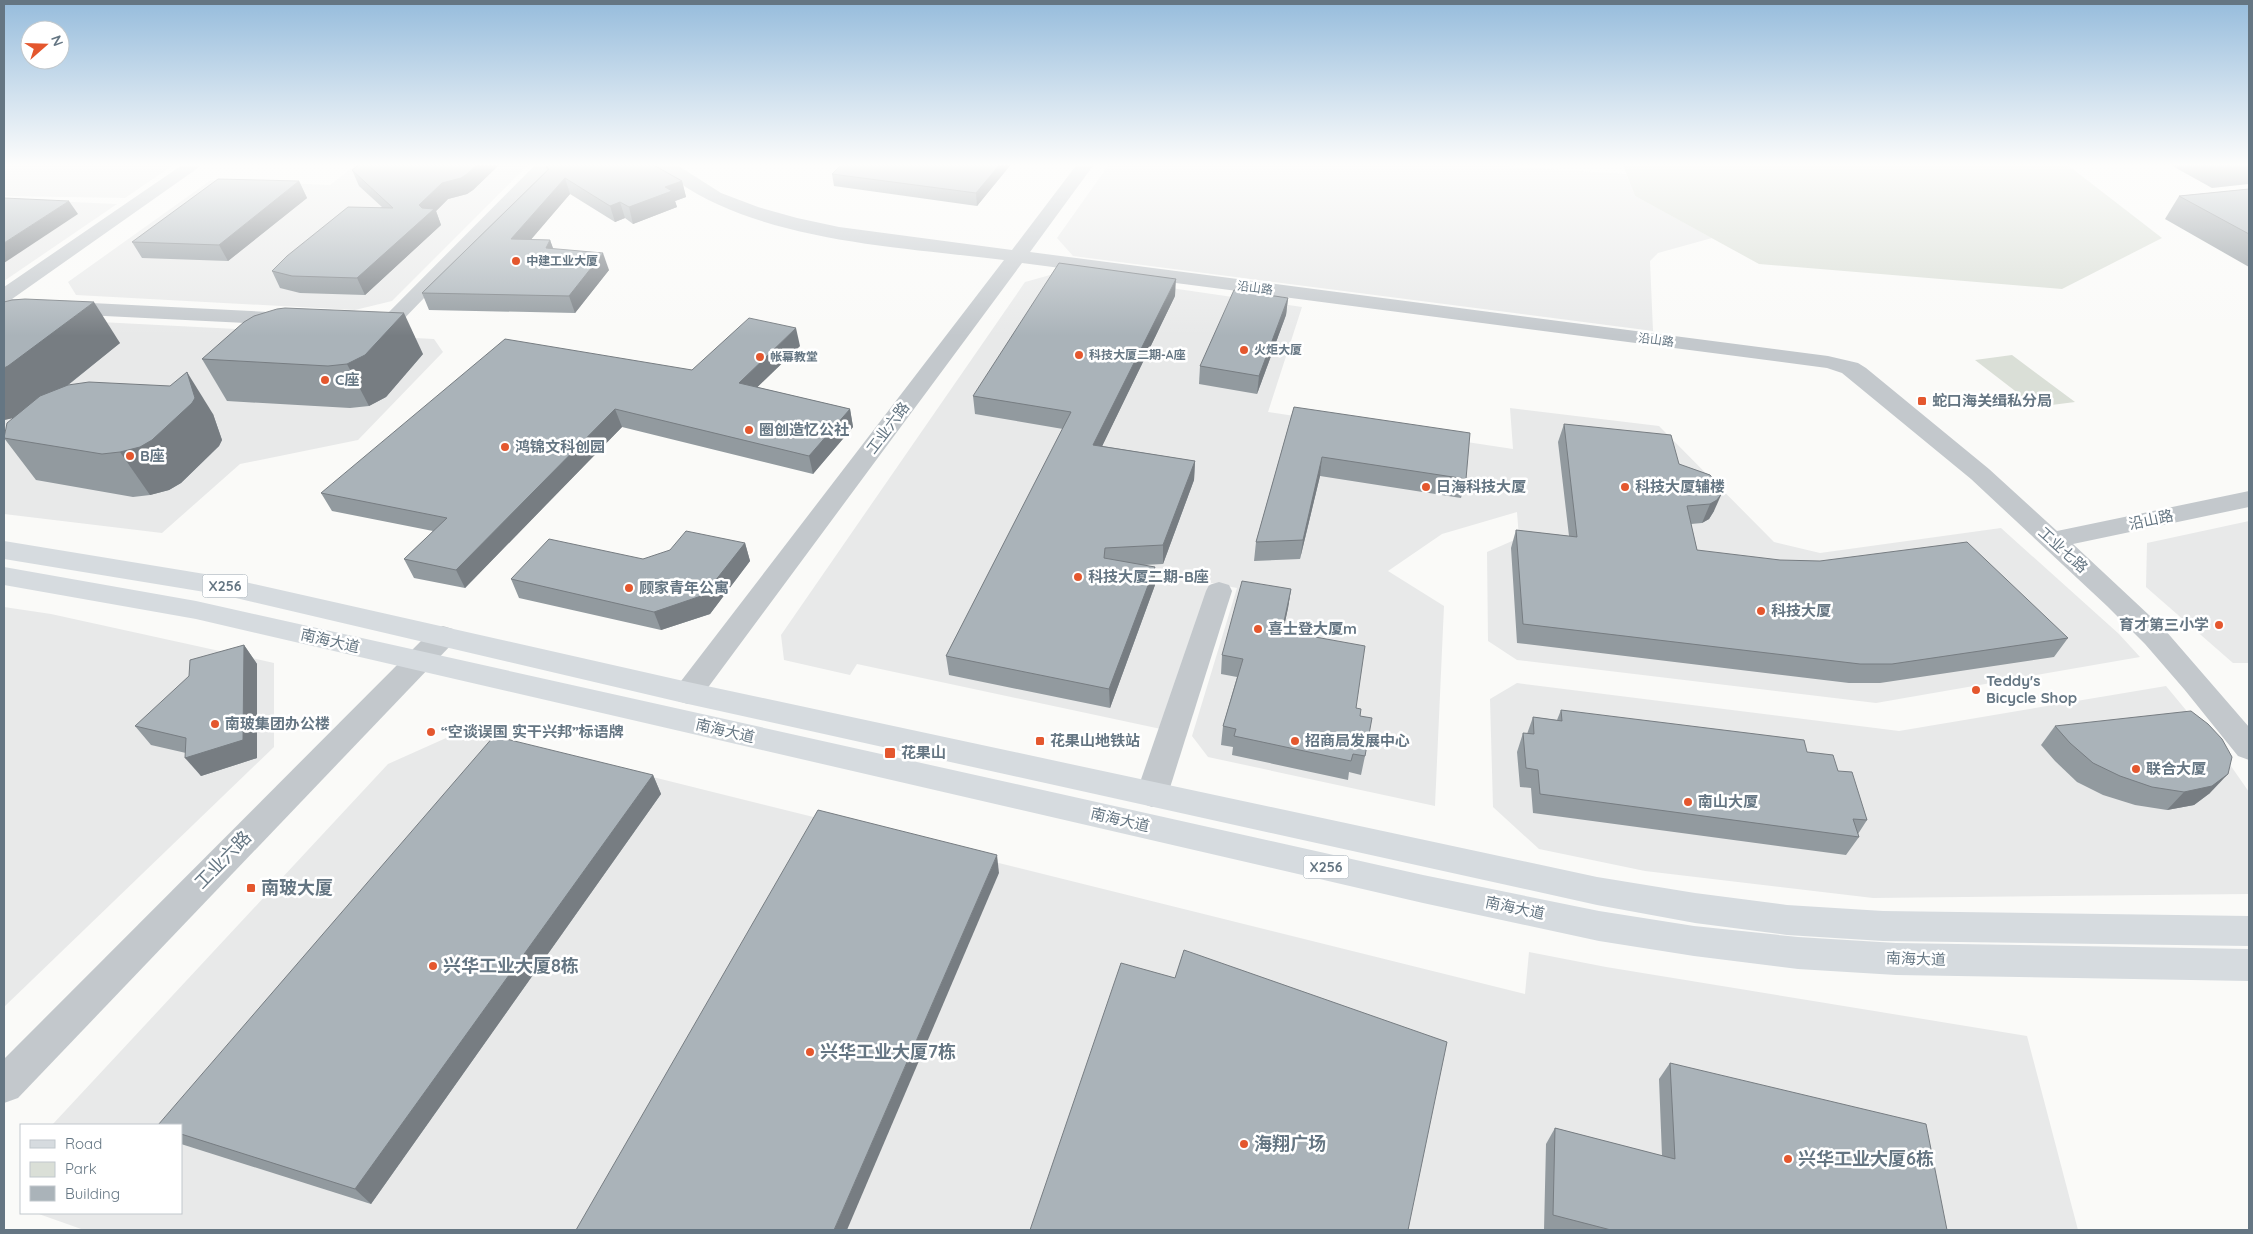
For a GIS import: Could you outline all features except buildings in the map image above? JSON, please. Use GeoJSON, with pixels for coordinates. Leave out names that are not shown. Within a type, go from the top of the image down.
{"type":"FeatureCollection","features":[{"type":"Feature","properties":{"kind":"main road","name":"南海大道"},"geometry":{"type":"LineString","coordinates":[[4,550],[223,586],[688,693],[1597,891],[1695,908],[1778,918],[1883,926],[2249,931]]}},
{"type":"Feature","properties":{"kind":"main road","name":"南海大道"},"geometry":{"type":"LineString","coordinates":[[4,576],[196,610],[1413,887],[1599,926],[1694,941],[1798,953],[1896,959],[2249,965]]}},
{"type":"Feature","properties":{"kind":"street"},"geometry":{"type":"LineString","coordinates":[[4,296],[113,221]]}},
{"type":"Feature","properties":{"kind":"street"},"geometry":{"type":"LineString","coordinates":[[348,322],[388,324],[489,221]]}},
{"type":"Feature","properties":{"kind":"street","name":"沿山路"},"geometry":{"type":"LineString","coordinates":[[787,221],[839,233],[1828,362],[1850,368],[1858,373]]}},
{"type":"Feature","properties":{"kind":"street","name":"工业六路"},"geometry":{"type":"LineString","coordinates":[[688,693],[1044,221]]}},
{"type":"Feature","properties":{"kind":"street"},"geometry":{"type":"LineString","coordinates":[[4,305],[309,320]]}},
{"type":"Feature","properties":{"kind":"street","name":"工业七路"},"geometry":{"type":"LineString","coordinates":[[1858,373],[1980,474],[2155,637],[2235,728],[2249,748]]}},
{"type":"Feature","properties":{"kind":"street","name":"沿山路"},"geometry":{"type":"LineString","coordinates":[[2052,540],[2249,499]]}},
{"type":"Feature","properties":{"kind":"street"},"geometry":{"type":"LineString","coordinates":[[1152,794],[1219,592]]}},
{"type":"Feature","properties":{"kind":"street","name":"工业六路"},"geometry":{"type":"LineString","coordinates":[[4,1085],[443,636]]}},
{"type":"Feature","properties":{"kind":"shaded area"},"geometry":{"type":"Polygon","coordinates":[[[4,221],[93,221],[4,281],[4,221]]]}},
{"type":"Feature","properties":{"kind":"shaded area"},"geometry":{"type":"Polygon","coordinates":[[[154,221],[472,221],[392,301],[355,310],[76,295],[68,282],[154,221]]]}},
{"type":"Feature","properties":{"kind":"shaded area"},"geometry":{"type":"Polygon","coordinates":[[[1069,221],[1680,221],[1712,238],[1658,253],[1650,261],[1653,331],[1073,256],[1057,238],[1069,221]]]}},
{"type":"Feature","properties":{"kind":"shaded area"},"geometry":{"type":"Polygon","coordinates":[[[1061,272],[1302,307],[1268,412],[1513,449],[1510,408],[1659,426],[1774,542],[1820,553],[2001,528],[2119,634],[2140,657],[1876,703],[1517,660],[1488,641],[1487,552],[1519,538],[1517,512],[1442,534],[1388,571],[1444,606],[1435,806],[1208,757],[1192,736],[1237,588],[1211,583],[1161,729],[857,664],[850,675],[784,660],[781,635],[1025,282],[1061,272]]]}},
{"type":"Feature","properties":{"kind":"shaded area"},"geometry":{"type":"Polygon","coordinates":[[[22,318],[434,339],[443,352],[358,440],[240,464],[162,533],[4,514],[4,331],[22,318]]]}},
{"type":"Feature","properties":{"kind":"shaded area","name":"育才第三小学"},"geometry":{"type":"Polygon","coordinates":[[[2249,521],[2249,663],[2233,663],[2146,587],[2147,543],[2249,521]]]}},
{"type":"Feature","properties":{"kind":"shaded area"},"geometry":{"type":"Polygon","coordinates":[[[4,607],[51,614],[274,663],[274,747],[4,1007],[4,607]]]}},
{"type":"Feature","properties":{"kind":"shaded area"},"geometry":{"type":"Polygon","coordinates":[[[1517,683],[1899,731],[2166,686],[2224,756],[2249,792],[2249,894],[1873,898],[1645,871],[1539,849],[1493,807],[1490,699],[1517,683]]]}},
{"type":"Feature","properties":{"kind":"shaded area"},"geometry":{"type":"Polygon","coordinates":[[[464,730],[1525,994],[1529,952],[1606,967],[2027,1036],[2078,1230],[84,1230],[39,1214],[182,1214],[182,1124],[53,1124],[388,764],[464,730]]]}},
{"type":"Feature","properties":{"kind":"green space"},"geometry":{"type":"Polygon","coordinates":[[[1680,221],[2139,221],[2162,238],[2062,289],[1759,264],[1680,221]]]}},
{"type":"Feature","properties":{"kind":"green space"},"geometry":{"type":"Polygon","coordinates":[[[2012,355],[2075,402],[2036,407],[1975,360],[2012,355]]]}},
{"type":"Feature","properties":{"kind":"place","name":"中建工业大厦"},"geometry":{"type":"Point","coordinates":[516,261]}},
{"type":"Feature","properties":{"kind":"place","name":"火炬大厦"},"geometry":{"type":"Point","coordinates":[1244,350]}},
{"type":"Feature","properties":{"kind":"place","name":"科技大厦二期-A座"},"geometry":{"type":"Point","coordinates":[1079,355]}},
{"type":"Feature","properties":{"kind":"place","name":"帐幕教堂"},"geometry":{"type":"Point","coordinates":[760,357]}},
{"type":"Feature","properties":{"kind":"place","name":"C座"},"geometry":{"type":"Point","coordinates":[325,380]}},
{"type":"Feature","properties":{"kind":"place","name":"蛇口海关缉私分局"},"geometry":{"type":"Point","coordinates":[1922,401]}},
{"type":"Feature","properties":{"kind":"place","name":"圈创造忆公社"},"geometry":{"type":"Point","coordinates":[749,430]}},
{"type":"Feature","properties":{"kind":"place","name":"鸿锦文科创园"},"geometry":{"type":"Point","coordinates":[505,447]}},
{"type":"Feature","properties":{"kind":"place","name":"B座"},"geometry":{"type":"Point","coordinates":[130,456]}},
{"type":"Feature","properties":{"kind":"place","name":"日海科技大厦"},"geometry":{"type":"Point","coordinates":[1426,487]}},
{"type":"Feature","properties":{"kind":"place","name":"科技大厦辅楼"},"geometry":{"type":"Point","coordinates":[1625,487]}},
{"type":"Feature","properties":{"kind":"place","name":"科技大厦二期-B座"},"geometry":{"type":"Point","coordinates":[1078,577]}},
{"type":"Feature","properties":{"kind":"place","name":"顾家青年公寓"},"geometry":{"type":"Point","coordinates":[629,588]}},
{"type":"Feature","properties":{"kind":"place","name":"科技大厦"},"geometry":{"type":"Point","coordinates":[1761,611]}},
{"type":"Feature","properties":{"kind":"place","name":"育才第三小学"},"geometry":{"type":"Point","coordinates":[2219,625]}},
{"type":"Feature","properties":{"kind":"place","name":"喜士登大厦m"},"geometry":{"type":"Point","coordinates":[1258,629]}},
{"type":"Feature","properties":{"kind":"place","name":"Teddy's Bicycle Shop"},"geometry":{"type":"Point","coordinates":[1976,690]}},
{"type":"Feature","properties":{"kind":"place","name":"南玻集团办公楼"},"geometry":{"type":"Point","coordinates":[215,724]}},
{"type":"Feature","properties":{"kind":"place","name":"“空谈误国 实干兴邦”标语牌"},"geometry":{"type":"Point","coordinates":[431,732]}},
{"type":"Feature","properties":{"kind":"place","name":"花果山地铁站"},"geometry":{"type":"Point","coordinates":[1040,741]}},
{"type":"Feature","properties":{"kind":"place","name":"招商局发展中心"},"geometry":{"type":"Point","coordinates":[1295,741]}},
{"type":"Feature","properties":{"kind":"place","name":"花果山"},"geometry":{"type":"Point","coordinates":[890,753]}},
{"type":"Feature","properties":{"kind":"place","name":"联合大厦"},"geometry":{"type":"Point","coordinates":[2136,769]}},
{"type":"Feature","properties":{"kind":"place","name":"南山大厦"},"geometry":{"type":"Point","coordinates":[1688,802]}},
{"type":"Feature","properties":{"kind":"place","name":"南玻大厦"},"geometry":{"type":"Point","coordinates":[251,888]}},
{"type":"Feature","properties":{"kind":"place","name":"兴华工业大厦8栋"},"geometry":{"type":"Point","coordinates":[433,966]}},
{"type":"Feature","properties":{"kind":"place","name":"兴华工业大厦7栋"},"geometry":{"type":"Point","coordinates":[810,1052]}},
{"type":"Feature","properties":{"kind":"place","name":"海翔广场"},"geometry":{"type":"Point","coordinates":[1244,1144]}},
{"type":"Feature","properties":{"kind":"place","name":"兴华工业大厦6栋"},"geometry":{"type":"Point","coordinates":[1788,1159]}}]}
